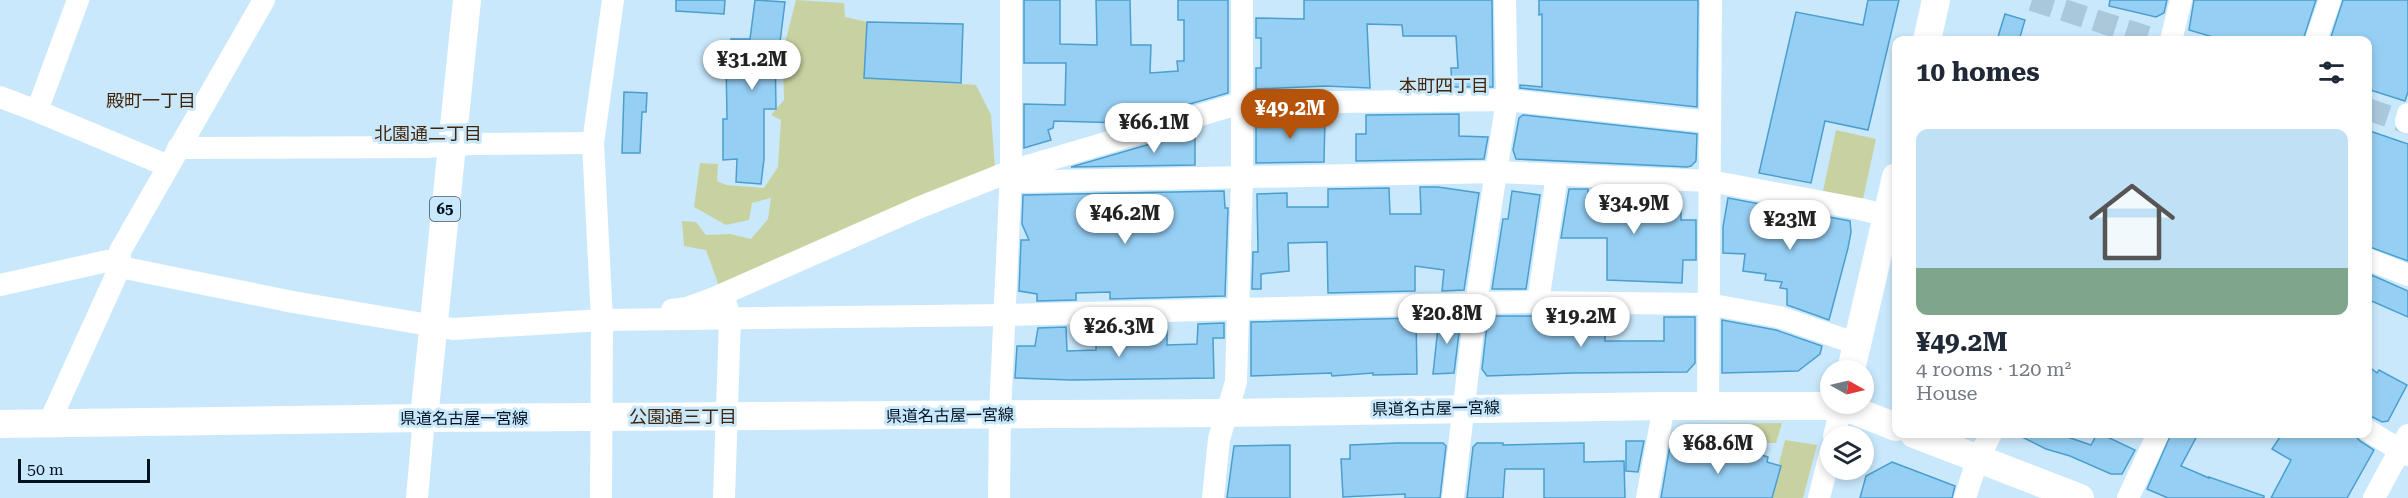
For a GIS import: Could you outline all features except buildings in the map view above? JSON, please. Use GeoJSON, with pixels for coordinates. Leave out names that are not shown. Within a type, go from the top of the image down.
{"type":"FeatureCollection","features":[{"type":"Feature","properties":{"kind":"main road","name":"65"},"geometry":{"type":"LineString","coordinates":[[424,418],[467,0]]}},
{"type":"Feature","properties":{"kind":"main road"},"geometry":{"type":"LineString","coordinates":[[1928,36],[1936,0]]}},
{"type":"Feature","properties":{"kind":"main road"},"geometry":{"type":"LineString","coordinates":[[1854,357],[1892,217]]}},
{"type":"Feature","properties":{"kind":"main road","name":"県道名古屋一宮線"},"geometry":{"type":"LineString","coordinates":[[0,424],[1820,405]]}},
{"type":"Feature","properties":{"kind":"main road","name":"県道名古屋一宮線"},"geometry":{"type":"LineString","coordinates":[[1864,414],[1892,425]]}},
{"type":"Feature","properties":{"kind":"main road"},"geometry":{"type":"LineString","coordinates":[[1937,438],[1984,446],[2080,498]]}},
{"type":"Feature","properties":{"kind":"street"},"geometry":{"type":"LineString","coordinates":[[37,111],[78,0]]}},
{"type":"Feature","properties":{"kind":"street"},"geometry":{"type":"LineString","coordinates":[[49,423],[120,267],[120,251],[264,0]]}},
{"type":"Feature","properties":{"kind":"street"},"geometry":{"type":"LineString","coordinates":[[601,498],[602,320],[593,143],[613,0]]}},
{"type":"Feature","properties":{"kind":"street"},"geometry":{"type":"LineString","coordinates":[[999,498],[1000,414],[1010,176],[1011,0]]}},
{"type":"Feature","properties":{"kind":"street"},"geometry":{"type":"LineString","coordinates":[[1213,498],[1219,439],[1236,382],[1242,177],[1242,0]]}},
{"type":"Feature","properties":{"kind":"street"},"geometry":{"type":"LineString","coordinates":[[1453,498],[1476,303],[1507,100],[1505,0]]}},
{"type":"Feature","properties":{"kind":"street"},"geometry":{"type":"LineString","coordinates":[[1708,407],[1711,0]]}},
{"type":"Feature","properties":{"kind":"street"},"geometry":{"type":"LineString","coordinates":[[2172,36],[2181,0]]}},
{"type":"Feature","properties":{"kind":"street"},"geometry":{"type":"LineString","coordinates":[[2317,36],[2330,0]]}},
{"type":"Feature","properties":{"kind":"street"},"geometry":{"type":"LineString","coordinates":[[0,97],[173,157],[452,147],[474,144],[593,143]]}},
{"type":"Feature","properties":{"kind":"street"},"geometry":{"type":"LineString","coordinates":[[602,320],[687,308],[918,208],[1010,176],[1241,103],[1507,100],[1709,122]]}},
{"type":"Feature","properties":{"kind":"street"},"geometry":{"type":"LineString","coordinates":[[1010,176],[1242,177],[1497,172],[1710,181],[1892,217]]}},
{"type":"Feature","properties":{"kind":"street"},"geometry":{"type":"LineString","coordinates":[[1538,302],[1557,175]]}},
{"type":"Feature","properties":{"kind":"street"},"geometry":{"type":"LineString","coordinates":[[0,285],[107,261],[120,267],[433,328],[453,329],[602,320],[1005,315],[1538,302],[1708,304],[1779,317],[1854,357]]}},
{"type":"Feature","properties":{"kind":"street"},"geometry":{"type":"LineString","coordinates":[[2372,261],[2408,275]]}},
{"type":"Feature","properties":{"kind":"street"},"geometry":{"type":"LineString","coordinates":[[723,294],[730,319],[723,498]]}},
{"type":"Feature","properties":{"kind":"street"},"geometry":{"type":"LineString","coordinates":[[1647,498],[1664,406]]}},
{"type":"Feature","properties":{"kind":"street"},"geometry":{"type":"LineString","coordinates":[[417,498],[424,418]]}},
{"type":"Feature","properties":{"kind":"street"},"geometry":{"type":"LineString","coordinates":[[2372,432],[2405,446],[2374,498]]}},
{"type":"Feature","properties":{"kind":"street"},"geometry":{"type":"LineString","coordinates":[[2128,498],[2156,438]]}},
{"type":"Feature","properties":{"kind":"street"},"geometry":{"type":"LineString","coordinates":[[1965,498],[1984,446]]}},
{"type":"Feature","properties":{"kind":"street"},"geometry":{"type":"LineString","coordinates":[[1819,498],[1824,480]]}},
{"type":"Feature","properties":{"kind":"green space"},"geometry":{"type":"Polygon","coordinates":[[[796,0],[844,3],[845,17],[867,22],[864,78],[976,85],[991,115],[995,168],[719,286],[706,250],[684,246],[682,221],[696,222],[706,235],[730,234],[751,239],[768,219],[771,198],[752,203],[749,220],[726,225],[694,207],[700,163],[718,164],[717,181],[726,185],[764,188],[778,167],[781,120],[771,115],[784,100],[783,57],[755,55],[757,45],[785,43],[796,0]]]}},
{"type":"Feature","properties":{"kind":"green space"},"geometry":{"type":"Polygon","coordinates":[[[1836,130],[1876,139],[1863,199],[1823,191],[1836,130]]]}},
{"type":"Feature","properties":{"kind":"green space"},"geometry":{"type":"Polygon","coordinates":[[[1782,423],[1776,443],[1733,443],[1722,498],[1681,498],[1695,424],[1782,423]]]}},
{"type":"Feature","properties":{"kind":"green space"},"geometry":{"type":"Polygon","coordinates":[[[1785,440],[1817,445],[1803,498],[1770,498],[1785,440]]]}},
{"type":"Feature","properties":{"kind":"tunnel"},"geometry":{"type":"LineString","coordinates":[[2032,0],[2144,36]]}},
{"type":"Feature","properties":{"kind":"tunnel"},"geometry":{"type":"LineString","coordinates":[[2372,111],[2408,123]]}},
{"type":"Feature","properties":{"kind":"district","name":"本町四丁目"},"geometry":{"type":"Point","coordinates":[1444,86]}},
{"type":"Feature","properties":{"kind":"district","name":"殿町一丁目"},"geometry":{"type":"Point","coordinates":[151,101]}},
{"type":"Feature","properties":{"kind":"district","name":"北園通二丁目"},"geometry":{"type":"Point","coordinates":[428,134]}},
{"type":"Feature","properties":{"kind":"district","name":"公園通三丁目"},"geometry":{"type":"Point","coordinates":[683,417]}}]}
